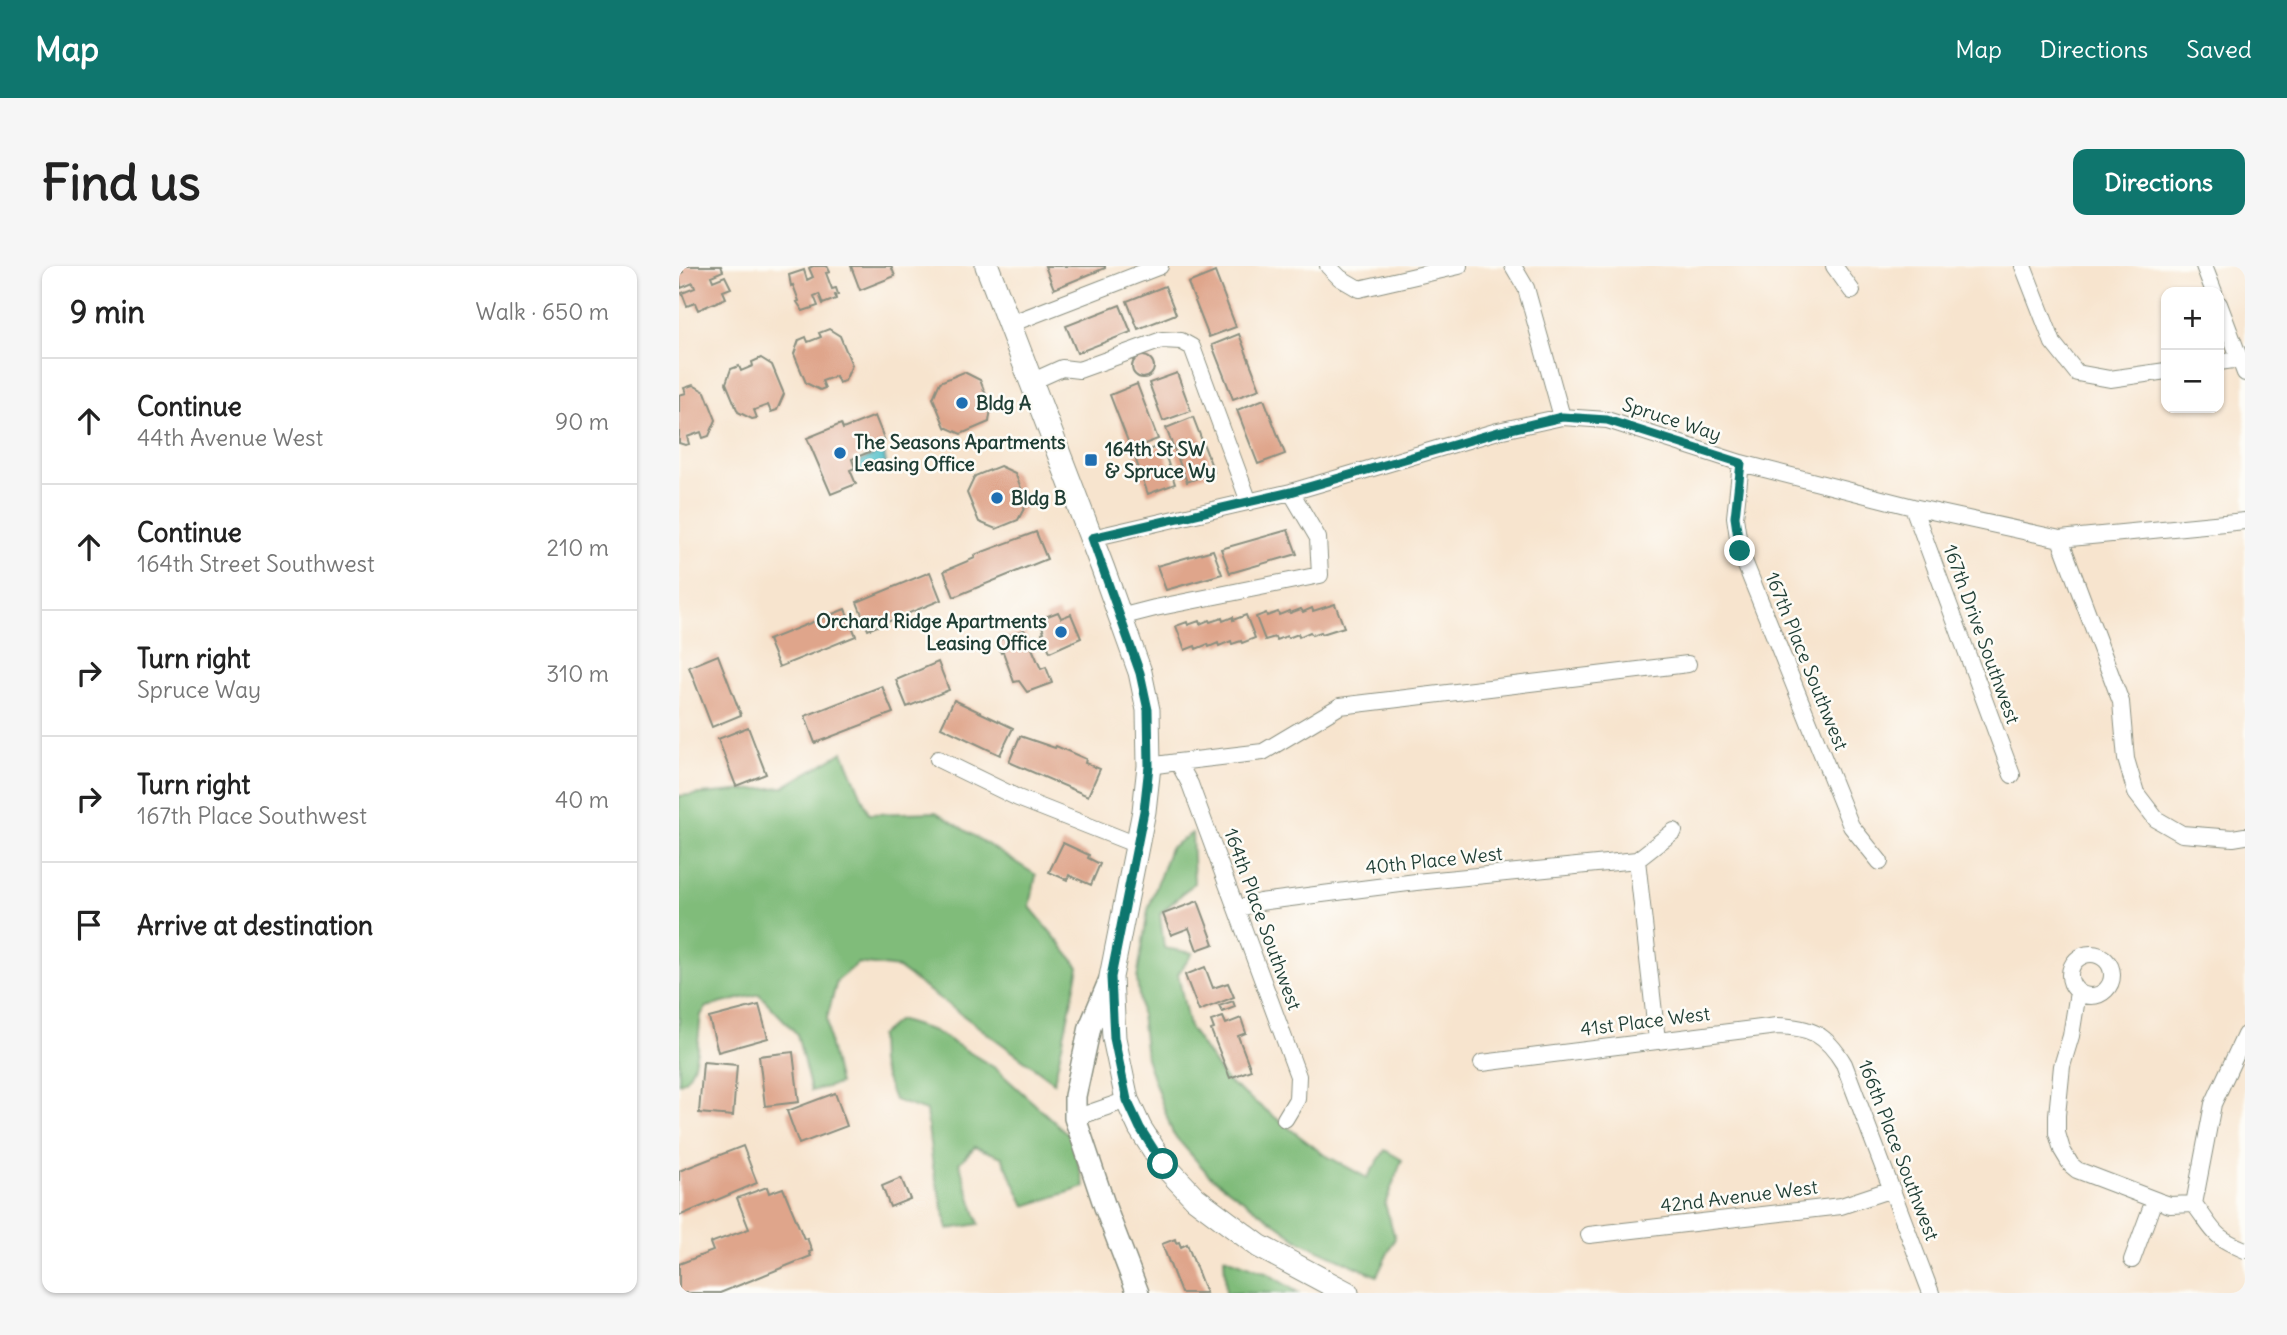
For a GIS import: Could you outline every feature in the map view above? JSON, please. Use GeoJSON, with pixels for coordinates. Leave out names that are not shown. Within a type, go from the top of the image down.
{"type":"FeatureCollection","features":[{"type":"Feature","properties":{"kind":"main road"},"geometry":{"type":"LineString","coordinates":[[987,266],[1092,538],[1140,673],[1148,710],[1149,766],[1137,845],[1111,977],[1114,1038],[1127,1100],[1140,1128],[1163,1164],[1195,1198],[1259,1247],[1347,1293]]}},
{"type":"Feature","properties":{"kind":"street"},"geometry":{"type":"LineString","coordinates":[[1010,324],[1160,266]]}},
{"type":"Feature","properties":{"kind":"street"},"geometry":{"type":"LineString","coordinates":[[1328,266],[1340,278],[1359,289],[1459,266]]}},
{"type":"Feature","properties":{"kind":"street"},"geometry":{"type":"LineString","coordinates":[[1513,266],[1526,288],[1562,417]]}},
{"type":"Feature","properties":{"kind":"street"},"geometry":{"type":"LineString","coordinates":[[1834,266],[1852,291]]}},
{"type":"Feature","properties":{"kind":"street"},"geometry":{"type":"LineString","coordinates":[[2023,266],[2053,343],[2077,373],[2110,379],[2161,371]]}},
{"type":"Feature","properties":{"kind":"street"},"geometry":{"type":"LineString","coordinates":[[2204,266],[2212,287]]}},
{"type":"Feature","properties":{"kind":"street"},"geometry":{"type":"LineString","coordinates":[[2224,317],[2243,366]]}},
{"type":"Feature","properties":{"kind":"street"},"geometry":{"type":"LineString","coordinates":[[1033,381],[1062,368],[1079,370],[1162,340],[1181,341],[1192,347],[1249,502]]}},
{"type":"Feature","properties":{"kind":"street"},"geometry":{"type":"LineString","coordinates":[[2224,363],[2243,366]]}},
{"type":"Feature","properties":{"kind":"street","name":"Spruce Way"},"geometry":{"type":"LineString","coordinates":[[1092,538],[1291,492],[1498,432],[1562,417],[1607,420],[1741,463],[1913,507],[2060,539],[2245,521]]}},
{"type":"Feature","properties":{"kind":"street","name":"167th Place Southwest"},"geometry":{"type":"LineString","coordinates":[[1741,463],[1735,517],[1740,551],[1851,825],[1880,862]]}},
{"type":"Feature","properties":{"kind":"street"},"geometry":{"type":"LineString","coordinates":[[1120,617],[1320,575],[1318,538],[1291,492]]}},
{"type":"Feature","properties":{"kind":"street","name":"167th Drive Southwest"},"geometry":{"type":"LineString","coordinates":[[1913,507],[2012,775]]}},
{"type":"Feature","properties":{"kind":"street"},"geometry":{"type":"LineString","coordinates":[[2060,539],[2120,702],[2126,759],[2136,793],[2156,819],[2182,834],[2233,838],[2245,836]]}},
{"type":"Feature","properties":{"kind":"street"},"geometry":{"type":"LineString","coordinates":[[1149,766],[1263,752],[1340,706],[1688,664]]}},
{"type":"Feature","properties":{"kind":"street"},"geometry":{"type":"LineString","coordinates":[[939,759],[1018,798],[1137,845]]}},
{"type":"Feature","properties":{"kind":"street","name":"164th Place Southwest"},"geometry":{"type":"LineString","coordinates":[[1178,762],[1190,784],[1298,1076],[1297,1099],[1285,1119]]}},
{"type":"Feature","properties":{"kind":"street"},"geometry":{"type":"LineString","coordinates":[[1657,1040],[1637,860],[1674,831]]}},
{"type":"Feature","properties":{"kind":"street","name":"40th Place West"},"geometry":{"type":"LineString","coordinates":[[1237,909],[1273,900],[1637,860]]}},
{"type":"Feature","properties":{"kind":"street"},"geometry":{"type":"LineString","coordinates":[[1111,977],[1090,1027],[1075,1096],[1075,1118],[1138,1293]]}},
{"type":"Feature","properties":{"kind":"street"},"geometry":{"type":"LineString","coordinates":[[2077,992],[2071,1036],[2062,1066],[2057,1115],[2057,1133],[2062,1150],[2077,1170],[2170,1205],[2194,1203]]}},
{"type":"Feature","properties":{"kind":"street","name":"41st Place West"},"geometry":{"type":"LineString","coordinates":[[1482,1063],[1777,1026],[1813,1031]]}},
{"type":"Feature","properties":{"kind":"street","name":"166th Place Southwest"},"geometry":{"type":"LineString","coordinates":[[1813,1031],[1828,1041],[1844,1064],[1931,1293]]}},
{"type":"Feature","properties":{"kind":"street"},"geometry":{"type":"LineString","coordinates":[[2245,1035],[2213,1104],[2194,1203],[2222,1240],[2245,1251]]}},
{"type":"Feature","properties":{"kind":"street"},"geometry":{"type":"LineString","coordinates":[[1075,1118],[1127,1100]]}},
{"type":"Feature","properties":{"kind":"street","name":"42nd Avenue West"},"geometry":{"type":"LineString","coordinates":[[1588,1235],[1841,1206],[1892,1189]]}},
{"type":"Feature","properties":{"kind":"street"},"geometry":{"type":"LineString","coordinates":[[2132,1260],[2154,1199]]}},
{"type":"Feature","properties":{"kind":"green space"},"geometry":{"type":"Polygon","coordinates":[[[843,752],[869,814],[936,812],[1036,875],[1030,907],[1079,967],[1054,1082],[898,968],[858,963],[837,981],[827,1018],[839,1084],[811,1091],[797,1034],[759,994],[707,1007],[701,1015],[694,1064],[686,1079],[679,1083],[679,796],[783,787],[843,752]]]}},
{"type":"Feature","properties":{"kind":"green space"},"geometry":{"type":"Polygon","coordinates":[[[1192,833],[1194,883],[1160,914],[1164,948],[1193,953],[1178,974],[1189,1027],[1226,1080],[1323,1154],[1367,1178],[1385,1150],[1402,1160],[1385,1204],[1395,1238],[1377,1276],[1301,1242],[1209,1175],[1173,1134],[1146,1058],[1137,979],[1148,910],[1170,848],[1192,833]]]}},
{"type":"Feature","properties":{"kind":"green space"},"geometry":{"type":"Polygon","coordinates":[[[898,1020],[934,1031],[995,1068],[1070,1136],[1085,1187],[1025,1206],[1002,1157],[975,1147],[959,1163],[979,1224],[948,1229],[933,1167],[926,1111],[894,1100],[880,1063],[879,1036],[898,1020]]]}},
{"type":"Feature","properties":{"kind":"green space"},"geometry":{"type":"Polygon","coordinates":[[[1224,1257],[1268,1274],[1299,1293],[1226,1293],[1224,1257]]]}},
{"type":"Feature","properties":{"kind":"water"},"geometry":{"type":"Polygon","coordinates":[[[880,452],[884,453],[886,463],[864,474],[860,472],[857,465],[859,462],[880,452]]]}},
{"type":"Feature","properties":{"kind":"building"},"geometry":{"type":"Polygon","coordinates":[[[681,266],[721,266],[723,271],[711,276],[713,281],[725,276],[731,288],[723,291],[726,298],[698,310],[695,303],[687,306],[682,293],[695,288],[693,283],[681,288],[681,266]]]}},
{"type":"Feature","properties":{"kind":"building"},"geometry":{"type":"Polygon","coordinates":[[[827,266],[830,272],[826,273],[832,289],[836,288],[838,294],[835,295],[836,299],[823,304],[819,294],[814,296],[818,306],[803,311],[797,302],[799,301],[789,275],[804,270],[807,280],[813,277],[809,268],[827,266]]]}},
{"type":"Feature","properties":{"kind":"building"},"geometry":{"type":"Polygon","coordinates":[[[851,266],[891,266],[895,276],[860,290],[851,266]]]}},
{"type":"Feature","properties":{"kind":"building"},"geometry":{"type":"Polygon","coordinates":[[[1045,266],[1105,266],[1105,268],[1054,289],[1045,266]]]}},
{"type":"Feature","properties":{"kind":"building"},"geometry":{"type":"Polygon","coordinates":[[[1215,272],[1236,327],[1209,337],[1188,283],[1215,272]]]}},
{"type":"Feature","properties":{"kind":"building"},"geometry":{"type":"Polygon","coordinates":[[[1165,286],[1176,314],[1138,329],[1127,301],[1165,286]]]}},
{"type":"Feature","properties":{"kind":"building"},"geometry":{"type":"Polygon","coordinates":[[[1120,305],[1131,332],[1077,353],[1066,326],[1120,305]]]}},
{"type":"Feature","properties":{"kind":"building"},"geometry":{"type":"Polygon","coordinates":[[[829,329],[840,336],[852,365],[845,381],[839,383],[836,376],[822,381],[825,388],[820,390],[806,383],[794,354],[799,340],[806,337],[808,342],[821,337],[819,333],[829,329]]]}},
{"type":"Feature","properties":{"kind":"building"},"geometry":{"type":"Polygon","coordinates":[[[1239,334],[1260,389],[1233,399],[1212,345],[1239,334]]]}},
{"type":"Feature","properties":{"kind":"building"},"geometry":{"type":"Polygon","coordinates":[[[1143,356],[1151,359],[1154,367],[1151,375],[1143,378],[1135,375],[1132,367],[1135,359],[1143,356]]]}},
{"type":"Feature","properties":{"kind":"building"},"geometry":{"type":"Polygon","coordinates":[[[761,358],[772,365],[784,394],[777,410],[771,412],[768,405],[754,410],[757,418],[752,419],[738,412],[726,383],[731,369],[739,366],[741,371],[753,366],[752,362],[761,358]]]}},
{"type":"Feature","properties":{"kind":"building","name":"Bldg A"},"geometry":{"type":"Polygon","coordinates":[[[964,372],[980,380],[991,408],[989,422],[961,434],[945,427],[933,398],[940,382],[964,372]]]}},
{"type":"Feature","properties":{"kind":"building"},"geometry":{"type":"Polygon","coordinates":[[[1177,373],[1191,411],[1163,421],[1149,383],[1177,373]]]}},
{"type":"Feature","properties":{"kind":"building"},"geometry":{"type":"Polygon","coordinates":[[[1137,384],[1158,439],[1131,449],[1110,395],[1137,384]]]}},
{"type":"Feature","properties":{"kind":"building"},"geometry":{"type":"Polygon","coordinates":[[[693,385],[705,392],[716,420],[709,436],[703,438],[701,432],[687,437],[689,444],[685,445],[679,443],[679,395],[686,393],[684,388],[693,385]]]}},
{"type":"Feature","properties":{"kind":"building"},"geometry":{"type":"Polygon","coordinates":[[[1264,399],[1285,454],[1258,464],[1237,410],[1264,399]]]}},
{"type":"Feature","properties":{"kind":"building","name":"The Seasons Apartments Leasing Office"},"geometry":{"type":"Polygon","coordinates":[[[875,416],[885,441],[881,443],[882,447],[852,459],[855,468],[850,470],[856,484],[831,494],[807,438],[841,424],[843,429],[875,416]]]}},
{"type":"Feature","properties":{"kind":"building"},"geometry":{"type":"Polygon","coordinates":[[[1193,417],[1214,472],[1187,482],[1166,428],[1193,417]]]}},
{"type":"Feature","properties":{"kind":"building"},"geometry":{"type":"Polygon","coordinates":[[[1162,445],[1175,484],[1148,494],[1134,455],[1162,445]]]}},
{"type":"Feature","properties":{"kind":"building","name":"Bldg B"},"geometry":{"type":"Polygon","coordinates":[[[1000,466],[1015,473],[1027,503],[1018,520],[996,529],[979,522],[967,493],[975,476],[1000,466]]]}},
{"type":"Feature","properties":{"kind":"building"},"geometry":{"type":"Polygon","coordinates":[[[1288,530],[1297,554],[1230,573],[1221,549],[1288,530]]]}},
{"type":"Feature","properties":{"kind":"building"},"geometry":{"type":"Polygon","coordinates":[[[1036,532],[1047,559],[954,597],[944,571],[975,558],[974,555],[1036,532]]]}},
{"type":"Feature","properties":{"kind":"building"},"geometry":{"type":"Polygon","coordinates":[[[1213,550],[1222,574],[1166,590],[1157,566],[1213,550]]]}},
{"type":"Feature","properties":{"kind":"building"},"geometry":{"type":"Polygon","coordinates":[[[930,572],[941,600],[868,630],[857,602],[930,572]]]}},
{"type":"Feature","properties":{"kind":"building"},"geometry":{"type":"Polygon","coordinates":[[[1335,604],[1344,627],[1322,634],[1312,635],[1310,632],[1299,637],[1298,634],[1288,638],[1287,636],[1276,640],[1275,637],[1265,640],[1256,617],[1266,613],[1267,616],[1278,612],[1279,615],[1301,609],[1303,612],[1312,608],[1313,611],[1335,604]]]}},
{"type":"Feature","properties":{"kind":"building"},"geometry":{"type":"Polygon","coordinates":[[[845,609],[856,636],[779,667],[768,640],[845,609]]]}},
{"type":"Feature","properties":{"kind":"building","name":"Orchard Ridge Apartments Leasing Office"},"geometry":{"type":"Polygon","coordinates":[[[1058,612],[1061,618],[1071,614],[1081,638],[1050,652],[1041,623],[1047,621],[1045,617],[1058,612]]]}},
{"type":"Feature","properties":{"kind":"building"},"geometry":{"type":"Polygon","coordinates":[[[1246,615],[1255,638],[1242,643],[1232,644],[1231,641],[1219,646],[1218,643],[1209,647],[1208,644],[1185,650],[1176,626],[1199,621],[1200,624],[1222,618],[1223,621],[1233,617],[1233,620],[1246,615]]]}},
{"type":"Feature","properties":{"kind":"building"},"geometry":{"type":"Polygon","coordinates":[[[1024,630],[1041,669],[1046,667],[1052,683],[1027,692],[1019,681],[1014,682],[996,641],[1024,630]]]}},
{"type":"Feature","properties":{"kind":"building"},"geometry":{"type":"Polygon","coordinates":[[[718,655],[741,715],[712,727],[689,667],[718,655]]]}},
{"type":"Feature","properties":{"kind":"building"},"geometry":{"type":"Polygon","coordinates":[[[938,662],[949,690],[907,707],[896,680],[938,662]]]}},
{"type":"Feature","properties":{"kind":"building"},"geometry":{"type":"Polygon","coordinates":[[[882,686],[893,713],[815,743],[805,716],[882,686]]]}},
{"type":"Feature","properties":{"kind":"building"},"geometry":{"type":"Polygon","coordinates":[[[954,700],[1013,728],[1000,755],[941,727],[954,700]]]}},
{"type":"Feature","properties":{"kind":"building"},"geometry":{"type":"Polygon","coordinates":[[[748,727],[766,774],[736,786],[718,739],[748,727]]]}},
{"type":"Feature","properties":{"kind":"building"},"geometry":{"type":"Polygon","coordinates":[[[1020,736],[1055,748],[1056,746],[1086,759],[1085,763],[1100,769],[1088,796],[1009,762],[1020,736]]]}},
{"type":"Feature","properties":{"kind":"building"},"geometry":{"type":"Polygon","coordinates":[[[1063,843],[1089,855],[1088,858],[1100,864],[1091,885],[1069,875],[1067,880],[1049,872],[1063,843]]]}},
{"type":"Feature","properties":{"kind":"building"},"geometry":{"type":"Polygon","coordinates":[[[1198,901],[1214,944],[1197,950],[1189,928],[1171,935],[1163,914],[1198,901]]]}},
{"type":"Feature","properties":{"kind":"building"},"geometry":{"type":"Polygon","coordinates":[[[1205,967],[1213,988],[1228,983],[1234,997],[1199,1011],[1185,975],[1205,967]]]}},
{"type":"Feature","properties":{"kind":"building"},"geometry":{"type":"Polygon","coordinates":[[[1233,1001],[1235,1007],[1222,1012],[1219,1006],[1233,1001]]]}},
{"type":"Feature","properties":{"kind":"building"},"geometry":{"type":"Polygon","coordinates":[[[759,1005],[768,1038],[718,1052],[709,1018],[759,1005]]]}},
{"type":"Feature","properties":{"kind":"building"},"geometry":{"type":"Polygon","coordinates":[[[1223,1017],[1226,1024],[1241,1018],[1246,1033],[1238,1036],[1251,1070],[1230,1078],[1211,1030],[1214,1029],[1211,1021],[1223,1017]]]}},
{"type":"Feature","properties":{"kind":"building"},"geometry":{"type":"Polygon","coordinates":[[[793,1052],[799,1102],[765,1106],[759,1056],[793,1052]]]}},
{"type":"Feature","properties":{"kind":"building"},"geometry":{"type":"Polygon","coordinates":[[[703,1062],[737,1065],[733,1116],[699,1113],[703,1062]]]}},
{"type":"Feature","properties":{"kind":"building"},"geometry":{"type":"Polygon","coordinates":[[[835,1093],[847,1126],[799,1144],[787,1111],[835,1093]]]}},
{"type":"Feature","properties":{"kind":"building"},"geometry":{"type":"Polygon","coordinates":[[[743,1146],[757,1183],[679,1216],[679,1171],[743,1146]]]}},
{"type":"Feature","properties":{"kind":"building"},"geometry":{"type":"Polygon","coordinates":[[[901,1178],[910,1199],[890,1207],[882,1186],[901,1178]]]}},
{"type":"Feature","properties":{"kind":"building"},"geometry":{"type":"Polygon","coordinates":[[[767,1187],[769,1193],[783,1188],[804,1239],[807,1238],[811,1256],[720,1293],[679,1293],[679,1264],[713,1251],[710,1243],[749,1229],[737,1198],[767,1187]]]}},
{"type":"Feature","properties":{"kind":"building"},"geometry":{"type":"Polygon","coordinates":[[[1175,1239],[1181,1247],[1187,1244],[1206,1293],[1181,1293],[1162,1244],[1175,1239]]]}},
{"type":"Feature","properties":{"kind":"place","name":"Bldg A"},"geometry":{"type":"Point","coordinates":[962,403]}},
{"type":"Feature","properties":{"kind":"place","name":"The Seasons Apartments Leasing Office"},"geometry":{"type":"Point","coordinates":[840,453]}},
{"type":"Feature","properties":{"kind":"place","name":"164th St SW & Spruce Wy"},"geometry":{"type":"Point","coordinates":[1091,460]}},
{"type":"Feature","properties":{"kind":"place","name":"Bldg B"},"geometry":{"type":"Point","coordinates":[997,498]}},
{"type":"Feature","properties":{"kind":"place","name":"Orchard Ridge Apartments Leasing Office"},"geometry":{"type":"Point","coordinates":[1061,632]}},
{"type":"Feature","properties":{"kind":"route"},"geometry":{"type":"LineString","coordinates":[[1163,1164],[1140,1128],[1127,1100],[1114,1038],[1111,977],[1144,811],[1149,766],[1148,710],[1140,673],[1092,538],[1291,492],[1498,432],[1562,417],[1607,420],[1741,463],[1735,517],[1740,551]]}}]}
